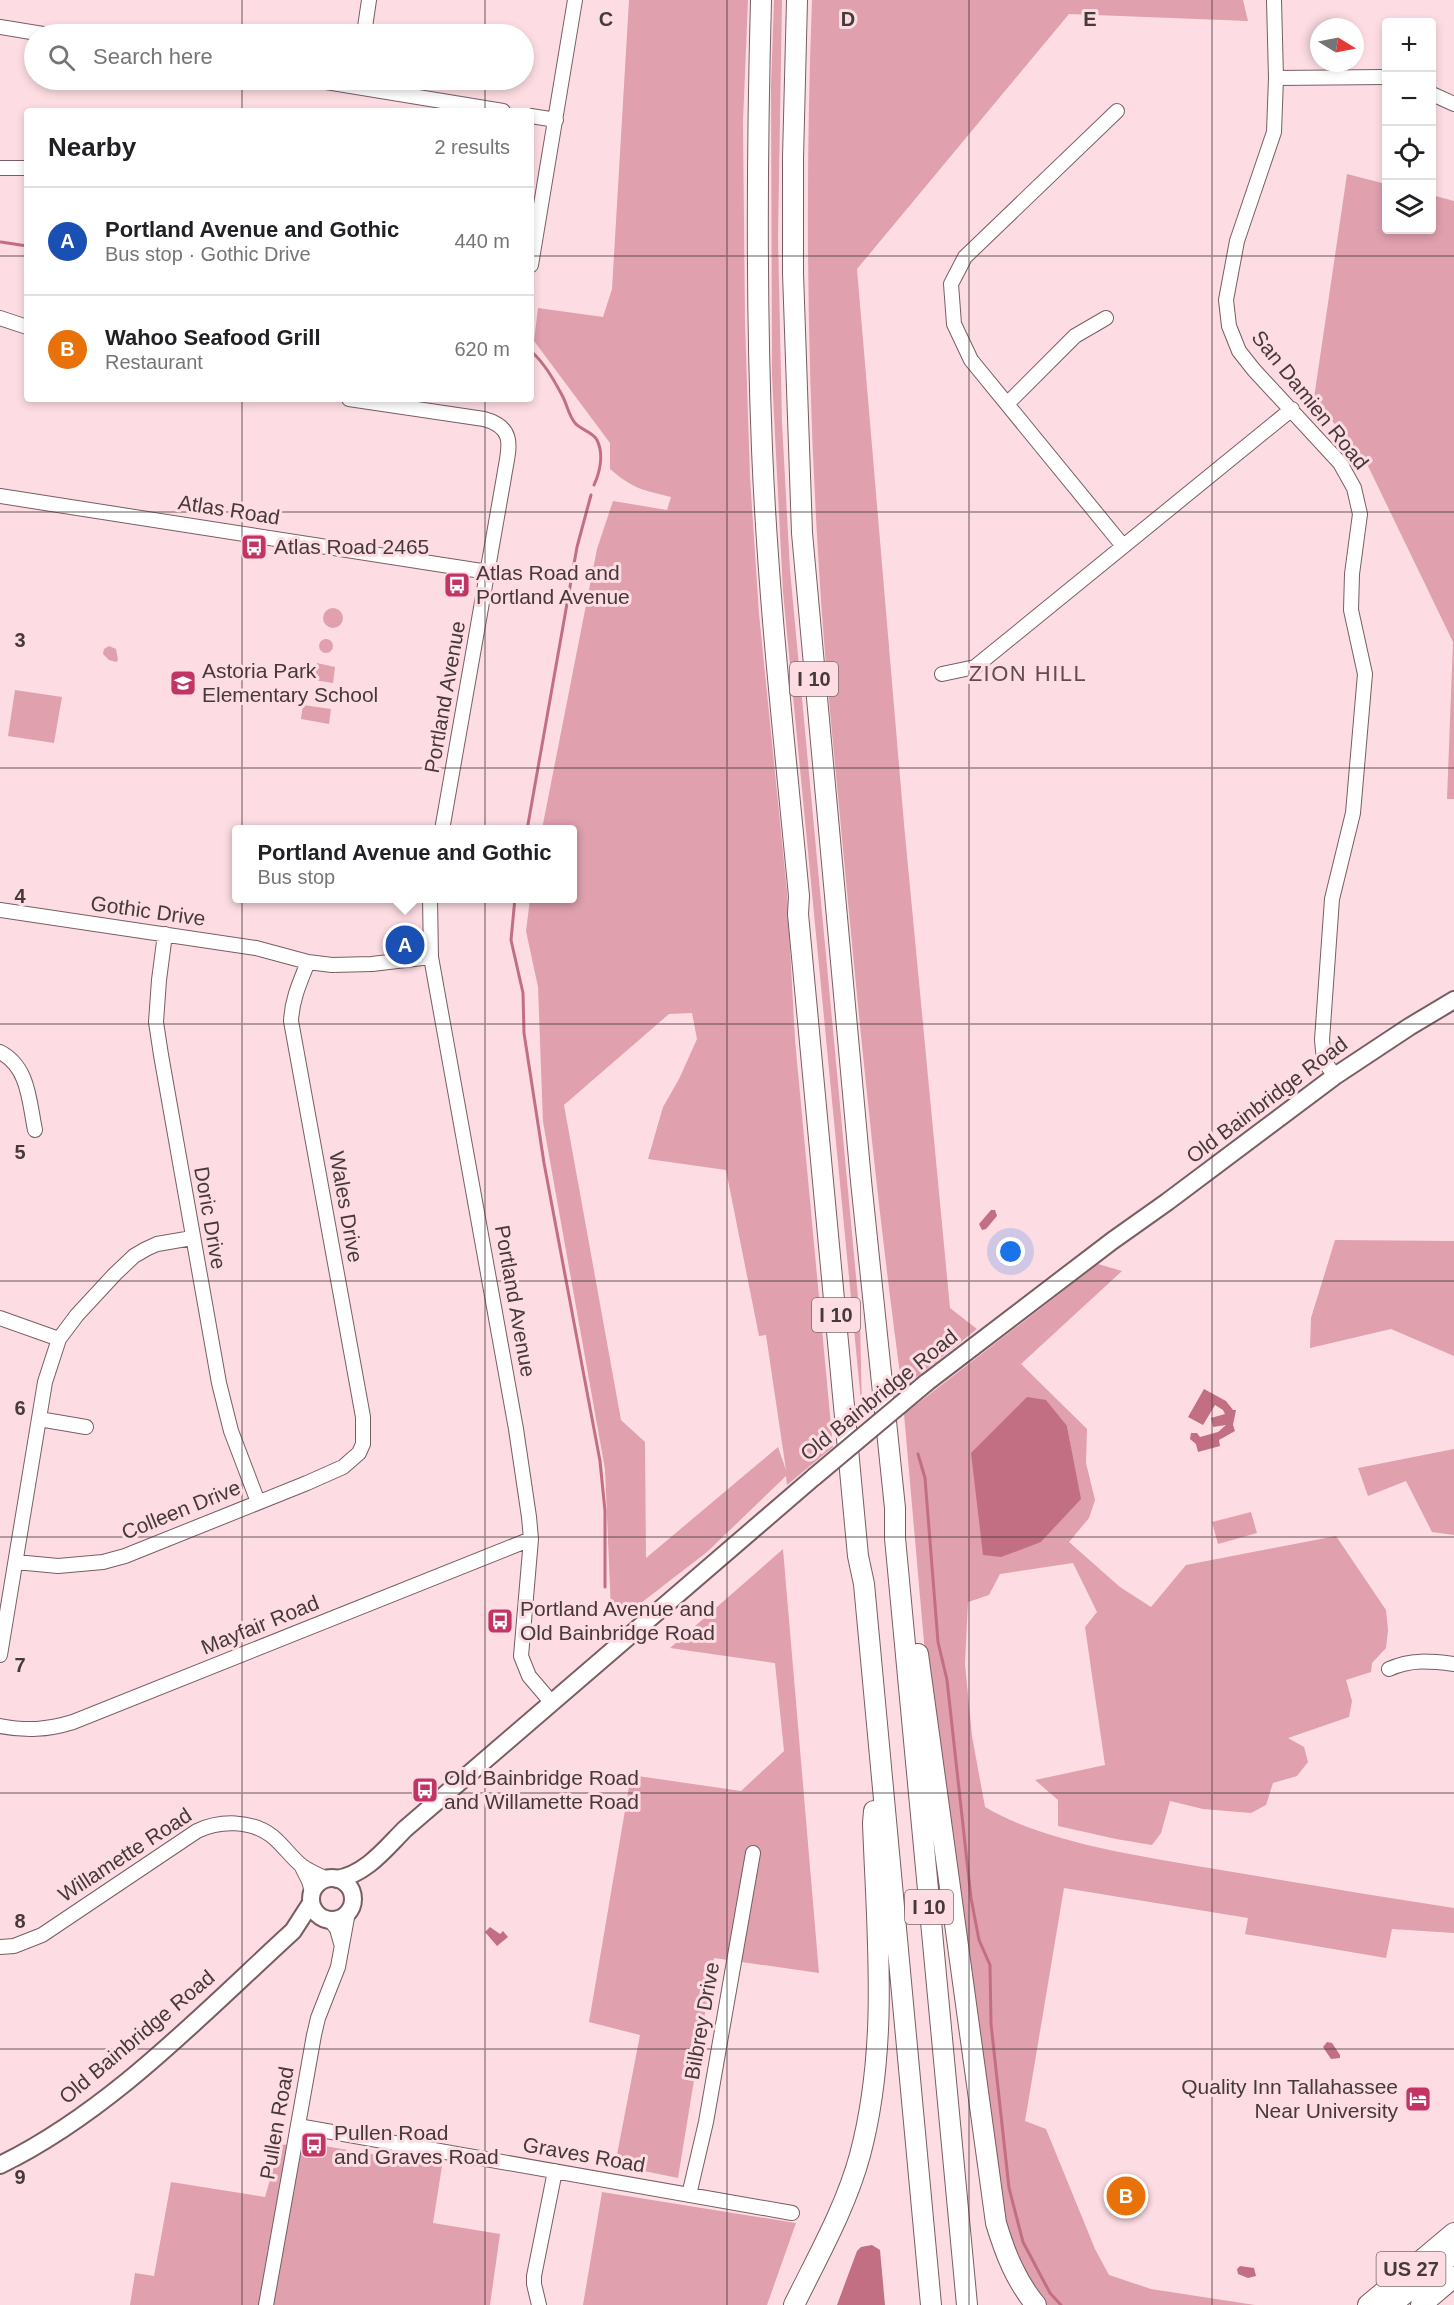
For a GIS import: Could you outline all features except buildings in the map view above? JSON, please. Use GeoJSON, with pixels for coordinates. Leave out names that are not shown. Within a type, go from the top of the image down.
{"type":"FeatureCollection","features":[{"type":"Feature","properties":{"kind":"highway","name":"I 10"},"geometry":{"type":"LineString","coordinates":[[761,0],[759,270],[762,425],[774,631],[799,896],[798,914],[810,1047],[931,2305]]}},
{"type":"Feature","properties":{"kind":"highway","name":"I 10"},"geometry":{"type":"LineString","coordinates":[[797,0],[793,273],[802,533],[858,1146],[895,1508],[897,1562],[967,2305]]}},
{"type":"Feature","properties":{"kind":"highway"},"geometry":{"type":"LineString","coordinates":[[895,1508],[907,1538],[920,1666],[996,2223],[1015,2272],[1036,2305]]}},
{"type":"Feature","properties":{"kind":"highway"},"geometry":{"type":"LineString","coordinates":[[794,2305],[848,2190],[860,2156],[869,2113],[878,2055],[880,2020],[873,1823],[880,1764]]}},
{"type":"Feature","properties":{"kind":"highway","name":"US 27"},"geometry":{"type":"LineString","coordinates":[[1368,2305],[1454,2233]]}},
{"type":"Feature","properties":{"kind":"highway"},"geometry":{"type":"LineString","coordinates":[[1391,2305],[1454,2253]]}},
{"type":"Feature","properties":{"kind":"highway","name":"US 27"},"geometry":{"type":"LineString","coordinates":[[1421,2305],[1454,2277]]}},
{"type":"Feature","properties":{"kind":"main road","name":"Old Bainbridge Road"},"geometry":{"type":"LineString","coordinates":[[332,1879],[350,1877],[366,1867],[405,1829],[926,1383],[1112,1241],[1335,1076],[1400,1032],[1454,1000]]}},
{"type":"Feature","properties":{"kind":"main road","name":"Old Bainbridge Road"},"geometry":{"type":"LineString","coordinates":[[352,1892],[366,1867]]}},
{"type":"Feature","properties":{"kind":"main road"},"geometry":{"type":"LineString","coordinates":[[332,1879],[346,1884],[352,1892],[352,1903],[348,1912],[340,1918],[326,1919],[315,1912],[311,1898],[320,1882],[332,1879]]}},
{"type":"Feature","properties":{"kind":"main road","name":"Old Bainbridge Road"},"geometry":{"type":"LineString","coordinates":[[0,2165],[42,2142],[110,2094],[293,1931],[311,1898]]}},
{"type":"Feature","properties":{"kind":"main road","name":"Old Bainbridge Road"},"geometry":{"type":"LineString","coordinates":[[293,1931],[326,1919]]}},
{"type":"Feature","properties":{"kind":"street"},"geometry":{"type":"LineString","coordinates":[[365,24],[369,0]]}},
{"type":"Feature","properties":{"kind":"street"},"geometry":{"type":"LineString","coordinates":[[534,246],[576,0]]}},
{"type":"Feature","properties":{"kind":"street","name":"San Damien Road"},"geometry":{"type":"LineString","coordinates":[[1274,0],[1276,78],[1274,132],[1237,241],[1226,300],[1229,326],[1239,351],[1340,463],[1354,488],[1360,514],[1352,574],[1351,610],[1365,674],[1353,813],[1332,899],[1322,1040],[1324,1061],[1335,1076]]}},
{"type":"Feature","properties":{"kind":"street"},"geometry":{"type":"LineString","coordinates":[[0,27],[24,31]]}},
{"type":"Feature","properties":{"kind":"street"},"geometry":{"type":"LineString","coordinates":[[1276,78],[1382,77]]}},
{"type":"Feature","properties":{"kind":"street"},"geometry":{"type":"LineString","coordinates":[[393,90],[487,108]]}},
{"type":"Feature","properties":{"kind":"street"},"geometry":{"type":"LineString","coordinates":[[1436,96],[1454,104]]}},
{"type":"Feature","properties":{"kind":"street"},"geometry":{"type":"LineString","coordinates":[[1117,111],[965,257],[951,284],[954,324],[971,360],[1123,546]]}},
{"type":"Feature","properties":{"kind":"street"},"geometry":{"type":"LineString","coordinates":[[534,116],[556,120]]}},
{"type":"Feature","properties":{"kind":"street"},"geometry":{"type":"LineString","coordinates":[[0,168],[24,168]]}},
{"type":"Feature","properties":{"kind":"street"},"geometry":{"type":"LineString","coordinates":[[0,318],[24,326]]}},
{"type":"Feature","properties":{"kind":"street"},"geometry":{"type":"LineString","coordinates":[[1007,404],[1075,336],[1106,318]]}},
{"type":"Feature","properties":{"kind":"street","name":"Portland Avenue"},"geometry":{"type":"LineString","coordinates":[[369,402],[484,419],[495,422],[505,430],[508,437],[488,572],[443,825]]}},
{"type":"Feature","properties":{"kind":"street"},"geometry":{"type":"LineString","coordinates":[[942,674],[975,667],[1292,409]]}},
{"type":"Feature","properties":{"kind":"street","name":"Atlas Road"},"geometry":{"type":"LineString","coordinates":[[0,496],[488,572]]}},
{"type":"Feature","properties":{"kind":"street","name":"Portland Avenue"},"geometry":{"type":"LineString","coordinates":[[430,903],[431,957],[516,1429],[531,1539],[520,1656],[529,1676],[552,1703]]}},
{"type":"Feature","properties":{"kind":"street","name":"Gothic Drive"},"geometry":{"type":"LineString","coordinates":[[0,910],[256,948],[308,962],[332,965],[372,964],[431,957]]}},
{"type":"Feature","properties":{"kind":"street","name":"Doric Drive"},"geometry":{"type":"LineString","coordinates":[[165,934],[156,1022],[192,1238],[226,1412],[258,1502]]}},
{"type":"Feature","properties":{"kind":"street","name":"Wales Drive"},"geometry":{"type":"LineString","coordinates":[[308,962],[295,992],[291,1006],[291,1021],[363,1417],[363,1444],[354,1459]]}},
{"type":"Feature","properties":{"kind":"street"},"geometry":{"type":"LineString","coordinates":[[0,1052],[21,1069],[35,1130]]}},
{"type":"Feature","properties":{"kind":"street"},"geometry":{"type":"LineString","coordinates":[[0,1655],[39,1419],[50,1363],[59,1339],[77,1315],[134,1256],[157,1244],[192,1238]]}},
{"type":"Feature","properties":{"kind":"street"},"geometry":{"type":"LineString","coordinates":[[0,1318],[59,1339]]}},
{"type":"Feature","properties":{"kind":"street"},"geometry":{"type":"LineString","coordinates":[[39,1419],[86,1427]]}},
{"type":"Feature","properties":{"kind":"street","name":"Colleen Drive"},"geometry":{"type":"LineString","coordinates":[[15,1562],[58,1566],[103,1562],[125,1556],[334,1471],[354,1459]]}},
{"type":"Feature","properties":{"kind":"street","name":"Mayfair Road"},"geometry":{"type":"LineString","coordinates":[[0,1726],[37,1730],[73,1722],[531,1539]]}},
{"type":"Feature","properties":{"kind":"street"},"geometry":{"type":"LineString","coordinates":[[1389,1669],[1417,1660],[1454,1664]]}},
{"type":"Feature","properties":{"kind":"street","name":"Willamette Road"},"geometry":{"type":"LineString","coordinates":[[0,1947],[14,1946],[42,1935],[208,1825],[232,1823],[258,1828],[270,1835],[301,1865],[310,1883],[311,1898]]}},
{"type":"Feature","properties":{"kind":"street","name":"Bilbrey Drive"},"geometry":{"type":"LineString","coordinates":[[689,2195],[706,2121],[753,1853]]}},
{"type":"Feature","properties":{"kind":"street","name":"Willamette Road"},"geometry":{"type":"LineString","coordinates":[[301,1865],[332,1879]]}},
{"type":"Feature","properties":{"kind":"street","name":"Pullen Road"},"geometry":{"type":"LineString","coordinates":[[266,2305],[318,2018],[342,1952],[348,1912]]}},
{"type":"Feature","properties":{"kind":"street"},"geometry":{"type":"LineString","coordinates":[[326,1919],[337,1929],[341,1938],[342,1952]]}},
{"type":"Feature","properties":{"kind":"street","name":"Graves Road"},"geometry":{"type":"LineString","coordinates":[[298,2126],[792,2213]]}},
{"type":"Feature","properties":{"kind":"street"},"geometry":{"type":"LineString","coordinates":[[539,2305],[534,2276],[555,2171]]}},
{"type":"Feature","properties":{"kind":"shaded area"},"geometry":{"type":"Polygon","coordinates":[[[629,0],[748,0],[743,122],[745,322],[750,477],[759,614],[787,891],[795,1040],[833,1447],[787,1485],[786,1476],[707,1552],[641,1603],[611,1611],[605,1469],[543,1122],[538,987],[526,931],[530,903],[577,903],[577,825],[543,825],[597,549],[613,501],[667,510],[671,497],[639,488],[625,481],[610,469],[610,443],[534,341],[538,308],[603,317],[612,289],[629,0]],[[692,1013],[669,1014],[564,1105],[621,1420],[645,1442],[646,1558],[778,1447],[786,1470],[766,1335],[759,1336],[726,1170],[648,1159],[663,1107],[697,1039],[692,1013]]]}},
{"type":"Feature","properties":{"kind":"shaded area"},"geometry":{"type":"Polygon","coordinates":[[[774,0],[782,0],[778,237],[782,422],[790,570],[860,1319],[862,1412],[783,592],[772,376],[771,85],[774,0]]]}},
{"type":"Feature","properties":{"kind":"shaded area"},"geometry":{"type":"Polygon","coordinates":[[[812,0],[1243,0],[1248,21],[1069,14],[857,269],[904,824],[950,1308],[977,1329],[902,1389],[865,1071],[830,717],[821,594],[811,415],[808,276],[808,138],[812,0]]]}},
{"type":"Feature","properties":{"kind":"shaded area"},"geometry":{"type":"Polygon","coordinates":[[[1347,174],[1382,183],[1382,234],[1436,234],[1436,196],[1454,201],[1454,799],[1447,799],[1453,642],[1368,466],[1314,398],[1347,174]]]}},
{"type":"Feature","properties":{"kind":"shaded area"},"geometry":{"type":"Polygon","coordinates":[[[333,608],[340,611],[343,618],[340,625],[333,628],[326,625],[323,618],[326,611],[333,608]]]}},
{"type":"Feature","properties":{"kind":"shaded area"},"geometry":{"type":"Polygon","coordinates":[[[326,639],[331,641],[333,646],[331,651],[326,653],[321,651],[319,646],[321,641],[326,639]]]}},
{"type":"Feature","properties":{"kind":"shaded area"},"geometry":{"type":"Polygon","coordinates":[[[109,646],[116,649],[118,660],[116,662],[109,660],[103,654],[104,649],[109,646]]]}},
{"type":"Feature","properties":{"kind":"shaded area"},"geometry":{"type":"Polygon","coordinates":[[[317,663],[335,667],[333,683],[314,680],[317,663]]]}},
{"type":"Feature","properties":{"kind":"shaded area"},"geometry":{"type":"Polygon","coordinates":[[[15,690],[62,697],[54,743],[8,736],[15,690]]]}},
{"type":"Feature","properties":{"kind":"shaded area"},"geometry":{"type":"Polygon","coordinates":[[[303,705],[331,709],[329,724],[301,719],[303,705]]]}},
{"type":"Feature","properties":{"kind":"shaded area"},"geometry":{"type":"Polygon","coordinates":[[[991,1210],[995,1210],[997,1216],[986,1229],[982,1230],[979,1224],[991,1210]]]}},
{"type":"Feature","properties":{"kind":"shaded area"},"geometry":{"type":"Polygon","coordinates":[[[1335,1240],[1454,1241],[1454,1356],[1391,1329],[1310,1348],[1311,1318],[1335,1240]]]}},
{"type":"Feature","properties":{"kind":"shaded area"},"geometry":{"type":"Polygon","coordinates":[[[1098,1264],[1122,1271],[1021,1364],[1087,1429],[1086,1463],[1095,1500],[1089,1518],[1069,1542],[1120,1587],[1151,1607],[1186,1565],[1336,1536],[1386,1610],[1388,1630],[1386,1648],[1372,1663],[1371,1672],[1346,1680],[1352,1701],[1349,1717],[1288,1738],[1304,1747],[1308,1762],[1297,1776],[1273,1783],[1266,1805],[1251,1813],[1203,1809],[1170,1801],[1161,1833],[1152,1845],[1058,1826],[1058,1800],[1035,1780],[1105,1765],[1085,1627],[1097,1612],[1073,1563],[1000,1574],[989,1595],[968,1602],[965,1664],[972,1736],[985,1807],[1034,1829],[1091,1846],[1454,1908],[1454,1933],[1392,1929],[1386,1958],[1245,1934],[1248,1918],[1064,1888],[1025,2121],[1046,2129],[1095,2249],[1109,2275],[1151,2289],[1255,2305],[1040,2305],[1006,2242],[933,1745],[904,1414],[1098,1264]],[[1067,1426],[1041,1542],[1080,1499],[1067,1426]]]}},
{"type":"Feature","properties":{"kind":"shaded area"},"geometry":{"type":"Polygon","coordinates":[[[1204,1389],[1226,1401],[1233,1410],[1236,1410],[1233,1425],[1235,1431],[1219,1440],[1220,1446],[1198,1452],[1196,1444],[1190,1439],[1191,1433],[1197,1433],[1200,1437],[1218,1432],[1226,1425],[1213,1427],[1211,1418],[1225,1414],[1215,1405],[1203,1425],[1188,1417],[1204,1389]]]}},
{"type":"Feature","properties":{"kind":"shaded area"},"geometry":{"type":"Polygon","coordinates":[[[1027,1397],[1046,1400],[1067,1426],[1081,1499],[1041,1542],[1001,1557],[983,1555],[971,1453],[1027,1397]]]}},
{"type":"Feature","properties":{"kind":"shaded area"},"geometry":{"type":"Polygon","coordinates":[[[1454,1449],[1454,1535],[1432,1532],[1406,1481],[1368,1496],[1358,1468],[1454,1449]]]}},
{"type":"Feature","properties":{"kind":"shaded area"},"geometry":{"type":"Polygon","coordinates":[[[1251,1512],[1257,1533],[1218,1544],[1212,1522],[1251,1512]]]}},
{"type":"Feature","properties":{"kind":"shaded area"},"geometry":{"type":"Polygon","coordinates":[[[783,1549],[819,1973],[714,1958],[678,2178],[615,2165],[640,2035],[589,2022],[631,1775],[741,1791],[784,1751],[775,1663],[670,1648],[783,1549]]]}},
{"type":"Feature","properties":{"kind":"shaded area"},"geometry":{"type":"Polygon","coordinates":[[[490,1927],[500,1934],[503,1931],[508,1937],[497,1946],[485,1932],[490,1927]]]}},
{"type":"Feature","properties":{"kind":"shaded area"},"geometry":{"type":"Polygon","coordinates":[[[1327,2042],[1332,2043],[1340,2058],[1331,2059],[1323,2047],[1327,2042]]]}},
{"type":"Feature","properties":{"kind":"shaded area"},"geometry":{"type":"Polygon","coordinates":[[[307,2143],[442,2166],[433,2223],[500,2234],[490,2305],[130,2305],[135,2273],[154,2276],[171,2182],[265,2197],[280,2145],[307,2143]]]}},
{"type":"Feature","properties":{"kind":"shaded area"},"geometry":{"type":"Polygon","coordinates":[[[602,2192],[796,2223],[767,2305],[583,2305],[602,2192]]]}},
{"type":"Feature","properties":{"kind":"shaded area"},"geometry":{"type":"Polygon","coordinates":[[[872,2245],[880,2250],[885,2305],[837,2305],[857,2251],[861,2247],[872,2245]]]}},
{"type":"Feature","properties":{"kind":"shaded area"},"geometry":{"type":"Polygon","coordinates":[[[1240,2266],[1254,2268],[1256,2276],[1248,2278],[1238,2274],[1237,2269],[1240,2266]]]}},
{"type":"Feature","properties":{"kind":"waterway"},"geometry":{"type":"LineString","coordinates":[[1,242],[24,246]]}},
{"type":"Feature","properties":{"kind":"waterway"},"geometry":{"type":"LineString","coordinates":[[534,354],[553,378],[575,423],[597,440],[600,463],[594,485]]}},
{"type":"Feature","properties":{"kind":"waterway"},"geometry":{"type":"LineString","coordinates":[[528,825],[577,547],[591,495]]}},
{"type":"Feature","properties":{"kind":"waterway"},"geometry":{"type":"LineString","coordinates":[[515,903],[511,940],[523,993],[524,1033],[544,1163],[600,1461],[605,1511],[605,1587]]}},
{"type":"Feature","properties":{"kind":"waterway"},"geometry":{"type":"LineString","coordinates":[[918,1454],[925,1478],[938,1642],[947,1680],[971,1898],[979,1940],[990,1965],[991,2024],[1009,2188],[1023,2242],[1050,2293],[1061,2305]]}},
{"type":"Feature","properties":{"kind":"place","name":"Atlas Road 2465"},"geometry":{"type":"Point","coordinates":[254,547]}},
{"type":"Feature","properties":{"kind":"place","name":"Atlas Road and Portland Avenue"},"geometry":{"type":"Point","coordinates":[457,585]}},
{"type":"Feature","properties":{"kind":"place","name":"Astoria Park Elementary School"},"geometry":{"type":"Point","coordinates":[183,683]}},
{"type":"Feature","properties":{"kind":"place","name":"Portland Avenue and Gothic"},"geometry":{"type":"Point","coordinates":[405,945]}},
{"type":"Feature","properties":{"kind":"place","name":"Portland Avenue and Old Bainbridge Road"},"geometry":{"type":"Point","coordinates":[500,1621]}},
{"type":"Feature","properties":{"kind":"place","name":"Old Bainbridge Road and Willamette Road"},"geometry":{"type":"Point","coordinates":[425,1790]}},
{"type":"Feature","properties":{"kind":"place","name":"Quality Inn Tallahassee Near University"},"geometry":{"type":"Point","coordinates":[1418,2099]}},
{"type":"Feature","properties":{"kind":"place","name":"Pullen Road and Graves Road"},"geometry":{"type":"Point","coordinates":[314,2145]}},
{"type":"Feature","properties":{"kind":"place","name":"Wahoo Seafood Grill"},"geometry":{"type":"Point","coordinates":[1126,2196]}},
{"type":"Feature","properties":{"kind":"district","name":"ZION HILL"},"geometry":{"type":"Point","coordinates":[1028,673]}}]}
